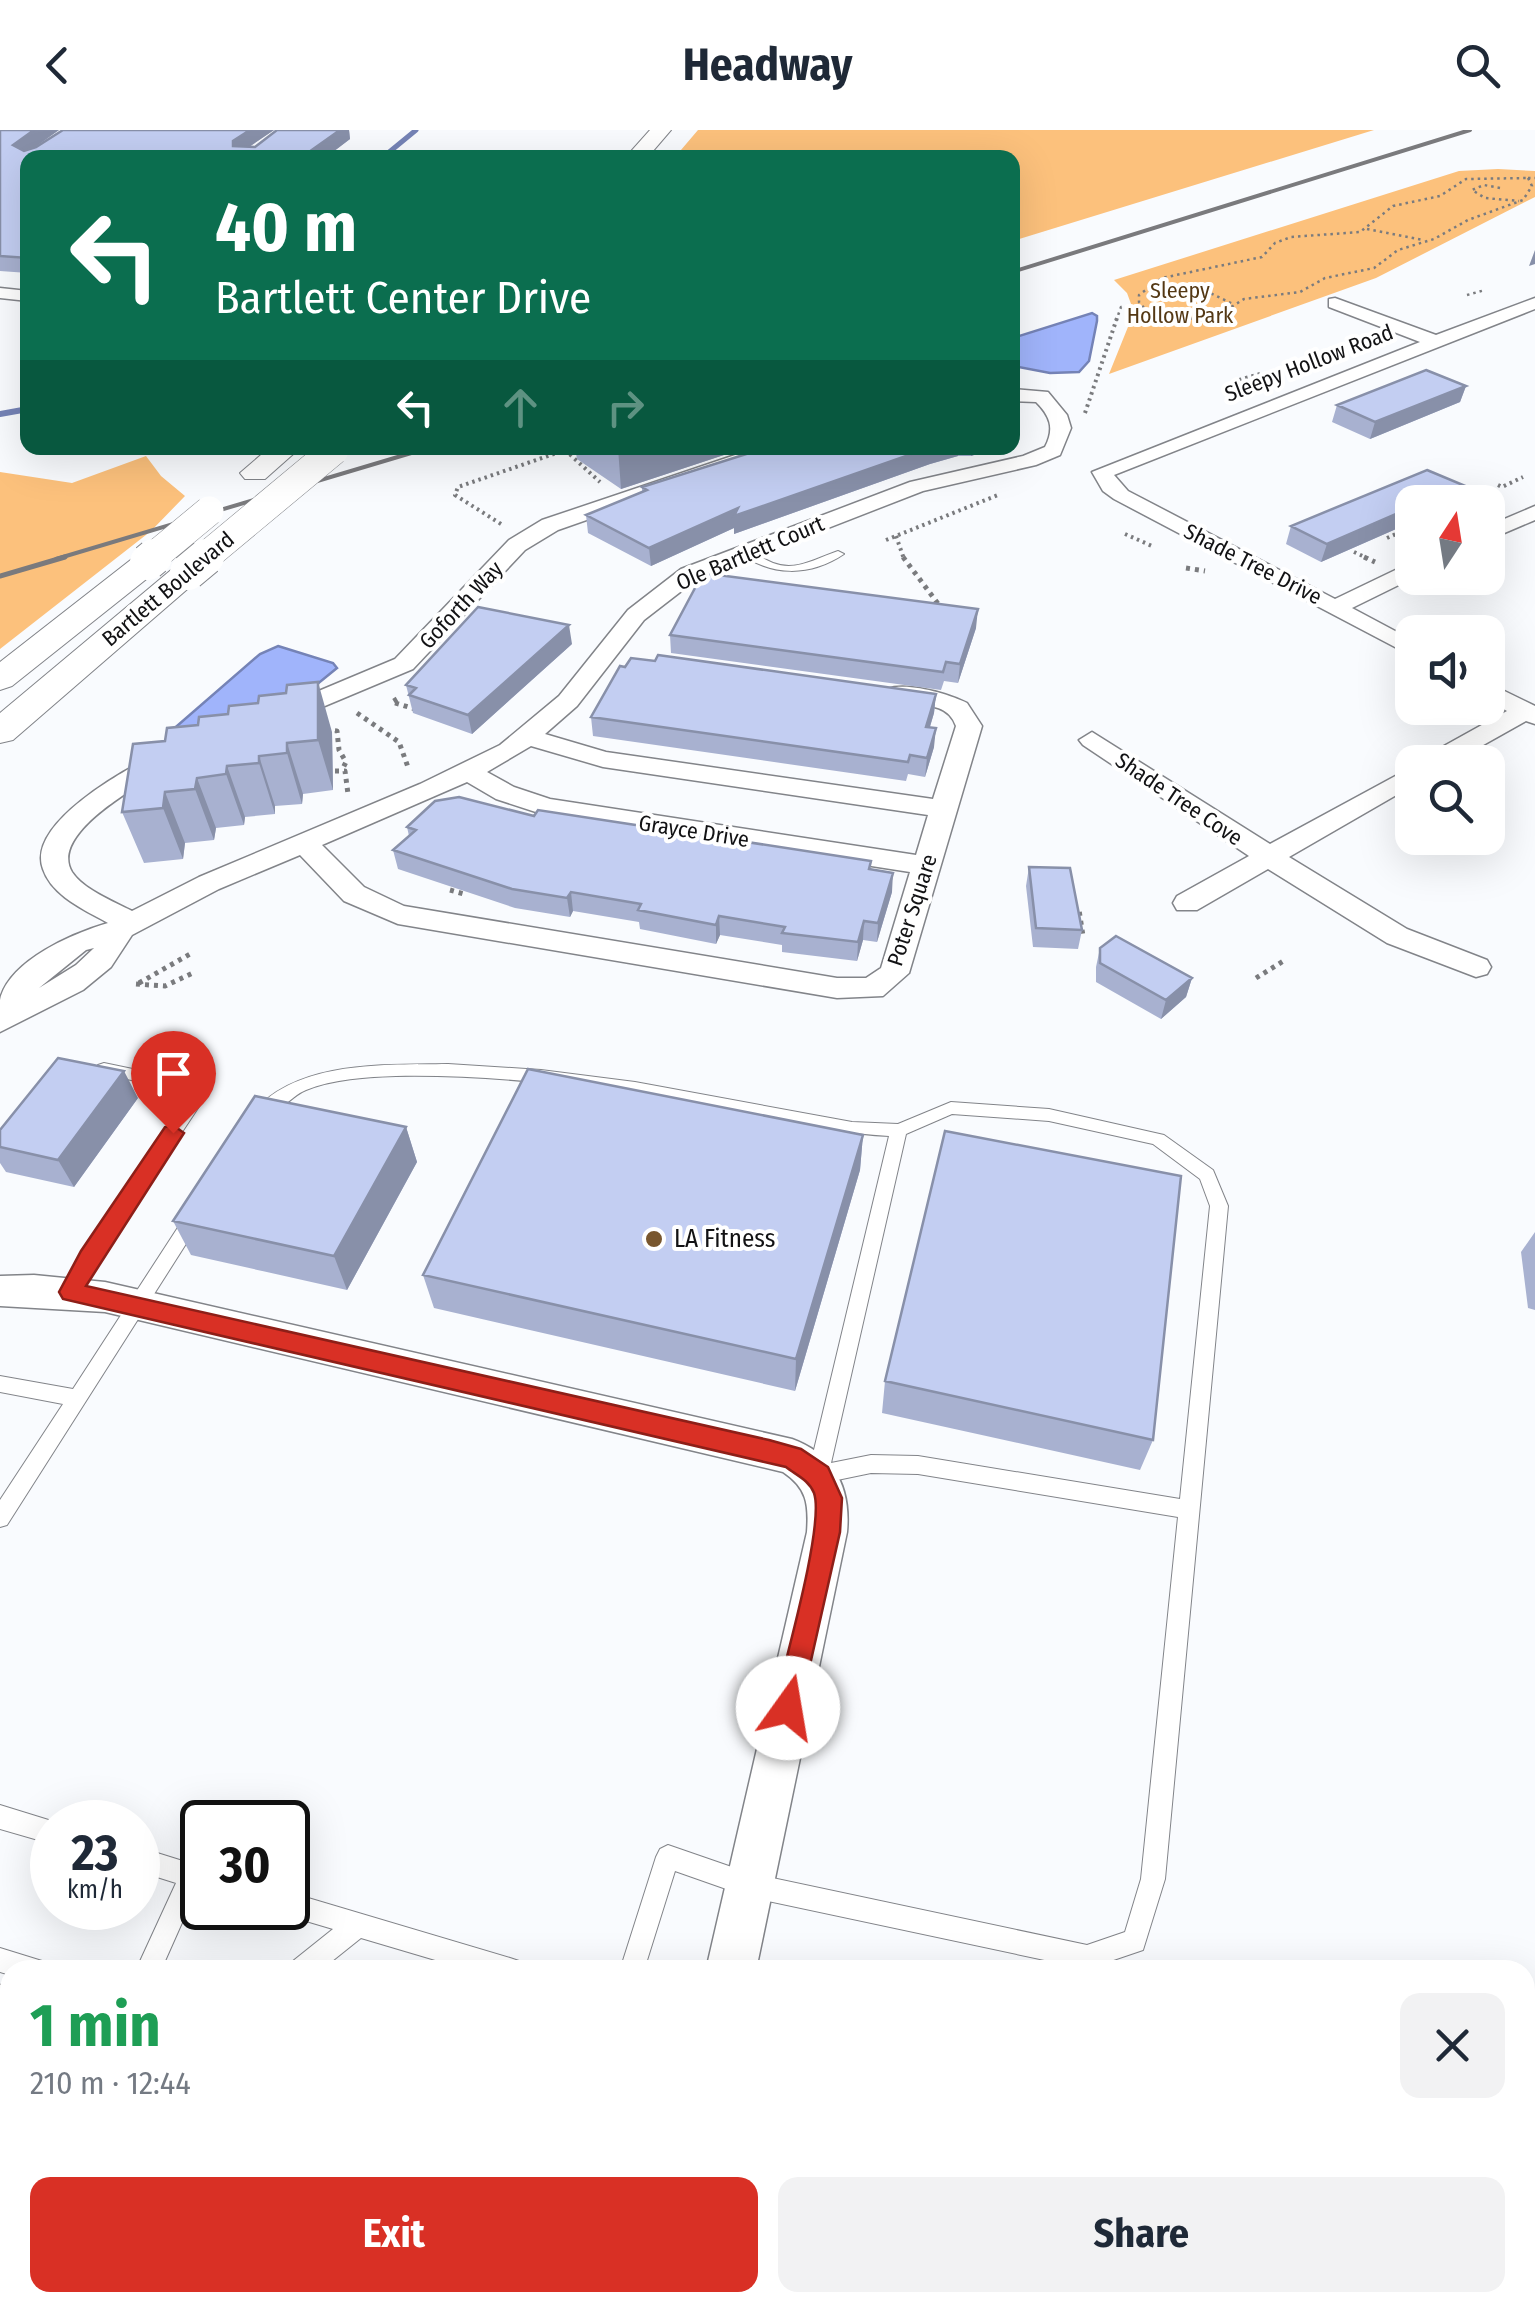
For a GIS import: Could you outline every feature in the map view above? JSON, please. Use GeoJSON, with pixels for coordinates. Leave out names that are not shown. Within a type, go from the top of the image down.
{"type":"FeatureCollection","features":[{"type":"Feature","properties":{"kind":"main road"},"geometry":{"type":"LineString","coordinates":[[643,150],[661,130]]}},
{"type":"Feature","properties":{"kind":"main road","name":"Bartlett Boulevard"},"geometry":{"type":"LineString","coordinates":[[0,679],[277,455]]}},
{"type":"Feature","properties":{"kind":"main road","name":"Bartlett Boulevard"},"geometry":{"type":"LineString","coordinates":[[0,732],[329,455]]}},
{"type":"Feature","properties":{"kind":"street"},"geometry":{"type":"LineString","coordinates":[[1335,303],[1434,341]]}},
{"type":"Feature","properties":{"kind":"street","name":"Sleepy Hollow Road"},"geometry":{"type":"LineString","coordinates":[[1102,472],[1535,303]]}},
{"type":"Feature","properties":{"kind":"street","name":"Ole Bartlett Court"},"geometry":{"type":"LineString","coordinates":[[2,1019],[72,984],[104,958],[126,926],[183,895],[469,772],[529,738],[568,701],[636,614],[689,574],[917,486],[1029,461],[1053,451],[1062,432],[1060,415],[1041,396],[1020,395]]}},
{"type":"Feature","properties":{"kind":"street","name":"Goforth Way"},"geometry":{"type":"LineString","coordinates":[[254,726],[404,664],[517,545],[534,534],[572,516],[753,455]]}},
{"type":"Feature","properties":{"kind":"street","name":"Shade Tree Drive"},"geometry":{"type":"LineString","coordinates":[[1102,472],[1110,487],[1121,496],[1395,640]]}},
{"type":"Feature","properties":{"kind":"street"},"geometry":{"type":"LineString","coordinates":[[1505,526],[1535,512]]}},
{"type":"Feature","properties":{"kind":"street"},"geometry":{"type":"LineString","coordinates":[[1336,608],[1395,578]]}},
{"type":"Feature","properties":{"kind":"street"},"geometry":{"type":"LineString","coordinates":[[604,656],[635,660]]}},
{"type":"Feature","properties":{"kind":"street","name":"Poter Square"},"geometry":{"type":"LineString","coordinates":[[304,843],[354,894],[398,914],[872,989],[894,973],[968,726],[962,710],[940,702],[857,690]]}},
{"type":"Feature","properties":{"kind":"street"},"geometry":{"type":"LineString","coordinates":[[1505,699],[1530,713]]}},
{"type":"Feature","properties":{"kind":"street"},"geometry":{"type":"LineString","coordinates":[[1468,745],[1530,713]]}},
{"type":"Feature","properties":{"kind":"street"},"geometry":{"type":"LineString","coordinates":[[529,738],[603,759],[944,808]]}},
{"type":"Feature","properties":{"kind":"street","name":"Shade Tree Cove"},"geometry":{"type":"LineString","coordinates":[[1092,740],[1267,858],[1397,936],[1476,968]]}},
{"type":"Feature","properties":{"kind":"street"},"geometry":{"type":"LineString","coordinates":[[126,926],[68,884],[54,866],[57,842],[120,786],[183,753]]}},
{"type":"Feature","properties":{"kind":"street","name":"Grayce Drive"},"geometry":{"type":"LineString","coordinates":[[469,772],[505,794],[545,807],[926,866]]}},
{"type":"Feature","properties":{"kind":"street","name":"Shade Tree Cove"},"geometry":{"type":"LineString","coordinates":[[1186,903],[1395,785]]}},
{"type":"Feature","properties":{"kind":"street"},"geometry":{"type":"LineString","coordinates":[[0,1291],[71,1292],[138,1304],[792,1458],[818,1475],[829,1498],[827,1532],[733,1960]]}},
{"type":"Feature","properties":{"kind":"lane"},"geometry":{"type":"LineString","coordinates":[[743,551],[767,566],[794,572],[838,554]]}},
{"type":"Feature","properties":{"kind":"lane"},"geometry":{"type":"LineString","coordinates":[[71,1292],[89,1258],[194,1102],[184,1085],[92,1067]]}},
{"type":"Feature","properties":{"kind":"lane"},"geometry":{"type":"LineString","coordinates":[[248,1132],[266,1104],[318,1076],[425,1068],[566,1077],[852,1128],[899,1130],[951,1108],[1049,1115],[1158,1139],[1207,1175],[1220,1206],[1153,1879],[1134,1941],[1087,1957],[749,1884],[668,1857],[635,1960]]}},
{"type":"Feature","properties":{"kind":"lane"},"geometry":{"type":"LineString","coordinates":[[899,1130],[818,1475],[871,1464],[918,1465],[1189,1510]]}},
{"type":"Feature","properties":{"kind":"lane"},"geometry":{"type":"LineString","coordinates":[[0,1518],[199,1210]]}},
{"type":"Feature","properties":{"kind":"lane"},"geometry":{"type":"LineString","coordinates":[[0,1384],[77,1398]]}},
{"type":"Feature","properties":{"kind":"lane"},"geometry":{"type":"LineString","coordinates":[[0,1817],[30,1826]]}},
{"type":"Feature","properties":{"kind":"lane"},"geometry":{"type":"LineString","coordinates":[[153,1960],[180,1909]]}},
{"type":"Feature","properties":{"kind":"lane"},"geometry":{"type":"LineString","coordinates":[[310,1911],[476,1960]]}},
{"type":"Feature","properties":{"kind":"lane"},"geometry":{"type":"LineString","coordinates":[[314,1960],[356,1925]]}},
{"type":"Feature","properties":{"kind":"path"},"geometry":{"type":"LineString","coordinates":[[1528,178],[1532,186],[1520,201],[1398,250],[1374,268],[1325,278],[1306,290],[1258,296],[1233,304],[1212,319],[1168,320],[1150,314],[1138,297],[1158,280],[1234,267],[1262,257],[1275,243],[1290,237],[1354,234],[1393,206],[1440,196],[1466,179],[1528,178],[1535,178]]}},
{"type":"Feature","properties":{"kind":"path"},"geometry":{"type":"LineString","coordinates":[[1500,188],[1478,186],[1472,192],[1520,201]]}},
{"type":"Feature","properties":{"kind":"path"},"geometry":{"type":"LineString","coordinates":[[1366,228],[1426,241]]}},
{"type":"Feature","properties":{"kind":"path"},"geometry":{"type":"LineString","coordinates":[[1466,295],[1486,290]]}},
{"type":"Feature","properties":{"kind":"path"},"geometry":{"type":"LineString","coordinates":[[1193,303],[1178,293],[1206,291],[1233,304]]}},
{"type":"Feature","properties":{"kind":"path"},"geometry":{"type":"LineString","coordinates":[[1238,380],[1260,374]]}},
{"type":"Feature","properties":{"kind":"path"},"geometry":{"type":"LineString","coordinates":[[504,527],[455,496],[458,487],[548,455]]}},
{"type":"Feature","properties":{"kind":"path"},"geometry":{"type":"LineString","coordinates":[[574,455],[604,488]]}},
{"type":"Feature","properties":{"kind":"path"},"geometry":{"type":"LineString","coordinates":[[1498,485],[1523,477]]}},
{"type":"Feature","properties":{"kind":"path"},"geometry":{"type":"LineString","coordinates":[[1125,534],[1152,546]]}},
{"type":"Feature","properties":{"kind":"path"},"geometry":{"type":"LineString","coordinates":[[1387,538],[1395,535]]}},
{"type":"Feature","properties":{"kind":"path"},"geometry":{"type":"LineString","coordinates":[[896,536],[900,553],[942,610]]}},
{"type":"Feature","properties":{"kind":"path"},"geometry":{"type":"LineString","coordinates":[[1354,552],[1380,564]]}},
{"type":"Feature","properties":{"kind":"path"},"geometry":{"type":"LineString","coordinates":[[1186,568],[1217,576]]}},
{"type":"Feature","properties":{"kind":"path"},"geometry":{"type":"LineString","coordinates":[[930,608],[954,614]]}},
{"type":"Feature","properties":{"kind":"path"},"geometry":{"type":"LineString","coordinates":[[340,692],[365,720],[392,734],[404,750],[408,770],[429,790]]}},
{"type":"Feature","properties":{"kind":"path"},"geometry":{"type":"LineString","coordinates":[[405,692],[392,702],[415,709]]}},
{"type":"Feature","properties":{"kind":"path"},"geometry":{"type":"LineString","coordinates":[[316,730],[338,731],[339,750],[346,762],[339,770],[347,775],[348,793],[341,803]]}},
{"type":"Feature","properties":{"kind":"path"},"geometry":{"type":"LineString","coordinates":[[450,890],[466,894]]}},
{"type":"Feature","properties":{"kind":"path"},"geometry":{"type":"LineString","coordinates":[[1071,910],[1078,910],[1083,936]]}},
{"type":"Feature","properties":{"kind":"path"},"geometry":{"type":"LineString","coordinates":[[190,954],[136,984],[166,986],[194,972]]}},
{"type":"Feature","properties":{"kind":"path"},"geometry":{"type":"LineString","coordinates":[[1256,978],[1285,960]]}},
{"type":"Feature","properties":{"kind":"green space"},"geometry":{"type":"Polygon","coordinates":[[[698,130],[1374,130],[1020,239],[1020,150],[681,150],[698,130]]]}},
{"type":"Feature","properties":{"kind":"green space","name":"Sleepy Hollow Park"},"geometry":{"type":"Polygon","coordinates":[[[1459,171],[1535,171],[1535,197],[1376,278],[1109,374],[1134,312],[1127,293],[1114,280],[1459,171]]]}},
{"type":"Feature","properties":{"kind":"green space"},"geometry":{"type":"Polygon","coordinates":[[[146,456],[161,476],[185,496],[151,531],[0,649],[0,472],[72,483],[146,456]]]}},
{"type":"Feature","properties":{"kind":"water"},"geometry":{"type":"Polygon","coordinates":[[[1092,313],[1097,316],[1089,361],[1079,372],[1050,373],[1020,367],[1020,336],[1092,313]]]}},
{"type":"Feature","properties":{"kind":"water"},"geometry":{"type":"Polygon","coordinates":[[[278,646],[333,663],[337,668],[315,686],[182,736],[170,732],[260,654],[278,646]]]}},
{"type":"Feature","properties":{"kind":"building"},"geometry":{"type":"Polygon","coordinates":[[[0,130],[34,130],[13,145],[22,150],[20,257],[0,256],[0,130]]]}},
{"type":"Feature","properties":{"kind":"building"},"geometry":{"type":"Polygon","coordinates":[[[63,130],[250,130],[233,141],[233,146],[255,147],[277,130],[340,130],[312,150],[27,150],[63,130]]]}},
{"type":"Feature","properties":{"kind":"building"},"geometry":{"type":"Polygon","coordinates":[[[1426,370],[1466,386],[1375,422],[1337,405],[1426,370]]]}},
{"type":"Feature","properties":{"kind":"building"},"geometry":{"type":"Polygon","coordinates":[[[743,455],[909,455],[734,516],[738,508],[649,548],[586,515],[647,490],[642,487],[743,455]]]}},
{"type":"Feature","properties":{"kind":"building"},"geometry":{"type":"Polygon","coordinates":[[[1427,470],[1463,485],[1395,485],[1395,514],[1327,544],[1291,526],[1427,470]]]}},
{"type":"Feature","properties":{"kind":"building"},"geometry":{"type":"Polygon","coordinates":[[[703,573],[978,609],[960,664],[946,662],[943,672],[670,635],[703,573]]]}},
{"type":"Feature","properties":{"kind":"building"},"geometry":{"type":"Polygon","coordinates":[[[478,607],[569,625],[468,715],[409,695],[416,688],[406,685],[478,607]]]}},
{"type":"Feature","properties":{"kind":"building"},"geometry":{"type":"Polygon","coordinates":[[[658,655],[936,694],[926,727],[936,728],[927,758],[910,755],[908,762],[591,717],[620,666],[625,667],[631,658],[655,661],[658,655]]]}},
{"type":"Feature","properties":{"kind":"building"},"geometry":{"type":"Polygon","coordinates":[[[318,682],[318,740],[287,743],[287,753],[259,756],[259,763],[227,766],[226,774],[197,778],[195,789],[165,792],[163,808],[122,812],[133,744],[165,741],[167,728],[198,725],[199,717],[228,714],[229,706],[258,703],[259,696],[286,693],[287,685],[318,682]]]}},
{"type":"Feature","properties":{"kind":"building"},"geometry":{"type":"Polygon","coordinates":[[[459,797],[534,816],[538,810],[871,861],[869,869],[893,873],[878,923],[864,921],[858,942],[782,933],[785,927],[719,916],[716,925],[638,910],[641,904],[571,892],[567,898],[512,889],[393,850],[416,830],[407,827],[435,801],[459,797]]]}},
{"type":"Feature","properties":{"kind":"building"},"geometry":{"type":"Polygon","coordinates":[[[1029,867],[1070,868],[1082,930],[1036,928],[1029,867]]]}},
{"type":"Feature","properties":{"kind":"building"},"geometry":{"type":"Polygon","coordinates":[[[1116,936],[1192,978],[1166,1000],[1100,963],[1100,948],[1116,936]]]}},
{"type":"Feature","properties":{"kind":"building"},"geometry":{"type":"Polygon","coordinates":[[[58,1058],[124,1071],[58,1160],[0,1147],[0,1130],[58,1058]]]}},
{"type":"Feature","properties":{"kind":"building","name":"LA Fitness"},"geometry":{"type":"Polygon","coordinates":[[[528,1069],[863,1135],[796,1359],[423,1275],[528,1069]]]}},
{"type":"Feature","properties":{"kind":"building"},"geometry":{"type":"Polygon","coordinates":[[[255,1096],[406,1127],[334,1256],[173,1221],[255,1096]]]}},
{"type":"Feature","properties":{"kind":"building"},"geometry":{"type":"Polygon","coordinates":[[[945,1131],[1181,1176],[1153,1440],[885,1381],[945,1131]]]}},
{"type":"Feature","properties":{"kind":"waterway"},"geometry":{"type":"LineString","coordinates":[[392,150],[416,130]]}},
{"type":"Feature","properties":{"kind":"waterway"},"geometry":{"type":"LineString","coordinates":[[0,414],[20,410]]}},
{"type":"Feature","properties":{"kind":"railway"},"geometry":{"type":"LineString","coordinates":[[1020,270],[1470,130]]}},
{"type":"Feature","properties":{"kind":"railway"},"geometry":{"type":"LineString","coordinates":[[56,559],[405,455]]}},
{"type":"Feature","properties":{"kind":"railway"},"geometry":{"type":"LineString","coordinates":[[0,576],[65,557]]}},
{"type":"Feature","properties":{"kind":"place","name":"LA Fitness"},"geometry":{"type":"Point","coordinates":[654,1239]}},
{"type":"Feature","properties":{"kind":"route"},"geometry":{"type":"LineString","coordinates":[[173,1133],[89,1258],[71,1292],[679,1430],[808,1465],[825,1486],[829,1512],[788,1708]]}}]}
